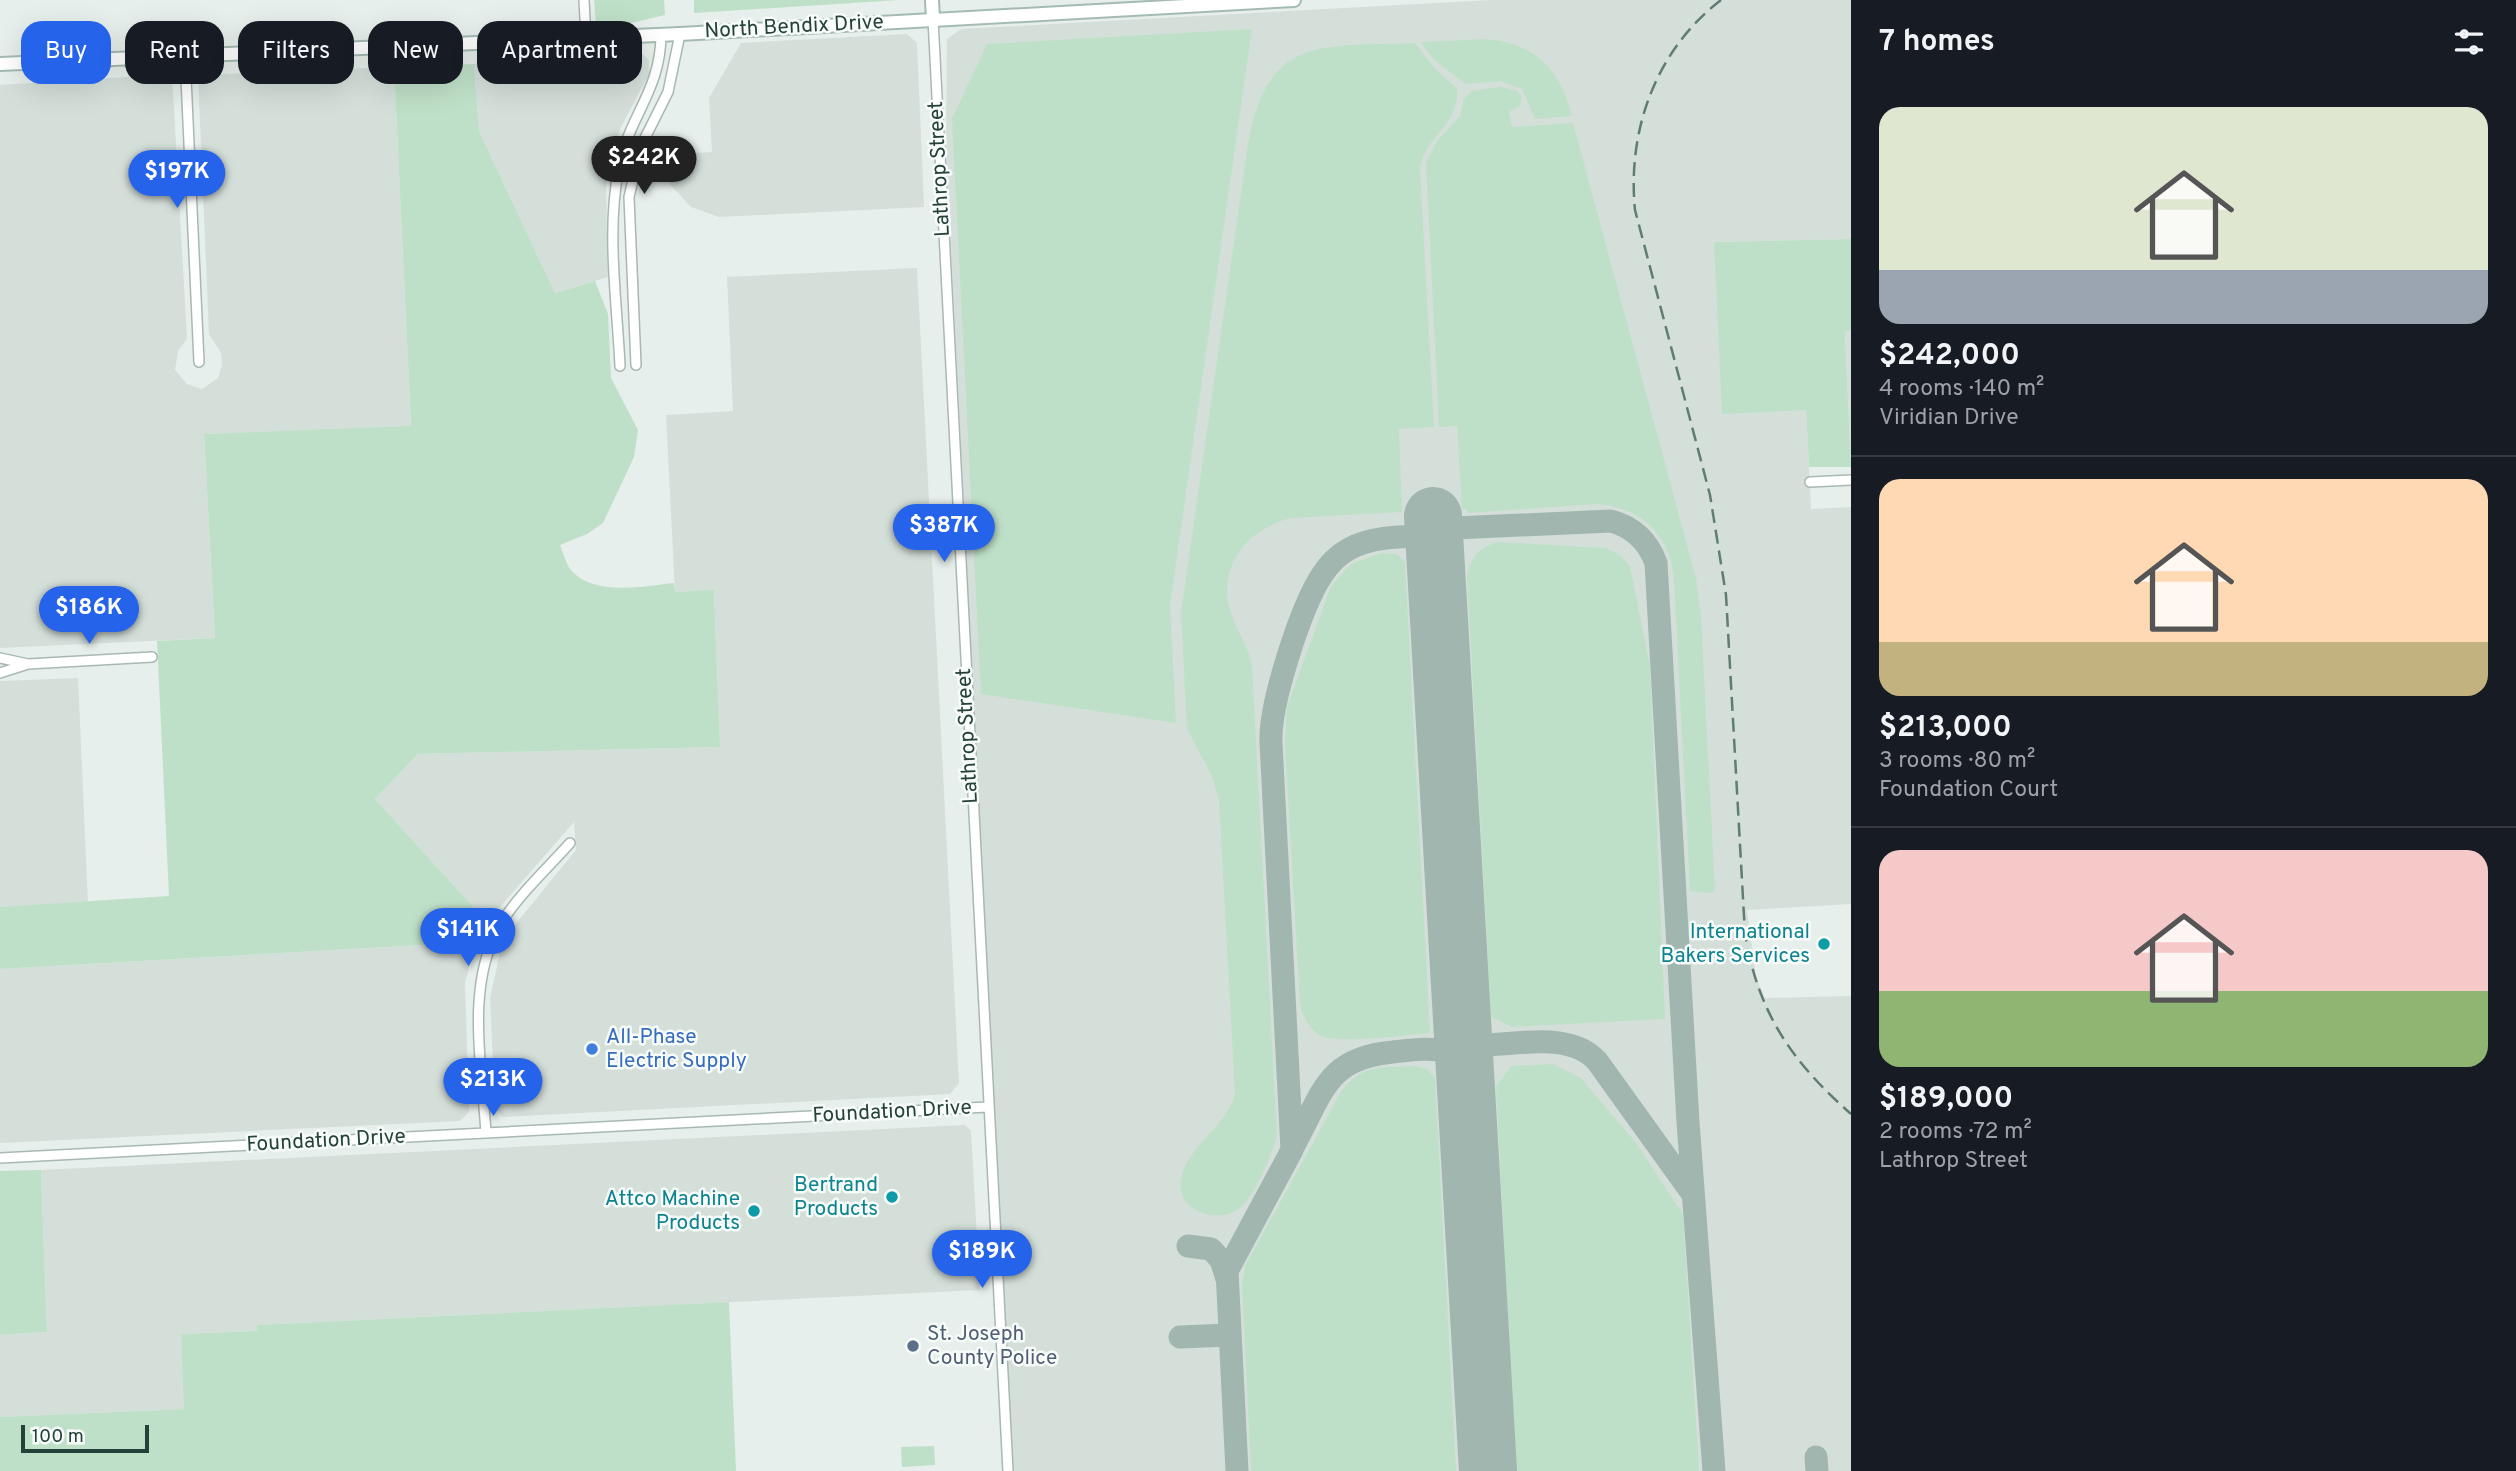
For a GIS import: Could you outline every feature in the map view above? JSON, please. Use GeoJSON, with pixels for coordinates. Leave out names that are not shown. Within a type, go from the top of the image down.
{"type":"FeatureCollection","features":[{"type":"Feature","properties":{"kind":"street"},"geometry":{"type":"LineString","coordinates":[[584,0],[585,21]]}},
{"type":"Feature","properties":{"kind":"street","name":"Lathrop Street"},"geometry":{"type":"LineString","coordinates":[[932,0],[987,1107],[1008,1471]]}},
{"type":"Feature","properties":{"kind":"street","name":"North Bendix Drive"},"geometry":{"type":"LineString","coordinates":[[642,35],[1294,0]]}},
{"type":"Feature","properties":{"kind":"street"},"geometry":{"type":"LineString","coordinates":[[620,366],[614,227],[616,183],[627,141],[659,68],[661,34]]}},
{"type":"Feature","properties":{"kind":"street"},"geometry":{"type":"LineString","coordinates":[[636,365],[629,197],[641,146],[668,92],[680,34]]}},
{"type":"Feature","properties":{"kind":"street","name":"North Bendix Drive"},"geometry":{"type":"LineString","coordinates":[[224,54],[477,43]]}},
{"type":"Feature","properties":{"kind":"street","name":"North Bendix Drive"},"geometry":{"type":"LineString","coordinates":[[0,64],[125,59]]}},
{"type":"Feature","properties":{"kind":"street"},"geometry":{"type":"LineString","coordinates":[[186,84],[199,362]]}},
{"type":"Feature","properties":{"kind":"street"},"geometry":{"type":"LineString","coordinates":[[1810,482],[1851,480]]}},
{"type":"Feature","properties":{"kind":"street"},"geometry":{"type":"LineString","coordinates":[[0,657],[28,664]]}},
{"type":"Feature","properties":{"kind":"street"},"geometry":{"type":"LineString","coordinates":[[0,673],[28,664],[152,657]]}},
{"type":"Feature","properties":{"kind":"street"},"geometry":{"type":"LineString","coordinates":[[486,1133],[479,1009],[485,959],[499,927],[512,908],[570,843]]}},
{"type":"Feature","properties":{"kind":"street","name":"Foundation Drive"},"geometry":{"type":"LineString","coordinates":[[0,1158],[987,1107]]}},
{"type":"Feature","properties":{"kind":"shaded area"},"geometry":{"type":"Polygon","coordinates":[[[1492,0],[1851,0],[1851,239],[1714,242],[1806,410],[1811,509],[1851,507],[1851,904],[1747,910],[1756,977],[1765,998],[1851,996],[1851,1471],[1012,1471],[946,147],[947,39],[961,29],[1492,0]]]}},
{"type":"Feature","properties":{"kind":"shaded area"},"geometry":{"type":"Polygon","coordinates":[[[907,34],[917,43],[924,207],[719,217],[691,207],[669,183],[665,155],[712,152],[709,98],[741,43],[907,34]]]}},
{"type":"Feature","properties":{"kind":"shaded area"},"geometry":{"type":"Polygon","coordinates":[[[642,54],[649,60],[649,74],[620,129],[606,183],[608,277],[555,293],[479,131],[474,64],[477,63],[477,84],[642,84],[642,54]]]}},
{"type":"Feature","properties":{"kind":"shaded area"},"geometry":{"type":"Polygon","coordinates":[[[368,68],[368,84],[395,84],[411,427],[204,434],[215,638],[0,648],[0,85],[111,84],[111,78],[125,77],[125,84],[173,84],[187,339],[178,351],[175,370],[187,384],[202,389],[218,378],[222,365],[221,353],[209,334],[198,84],[224,84],[224,74],[238,73],[238,84],[354,84],[354,69],[368,68]]]}},
{"type":"Feature","properties":{"kind":"shaded area"},"geometry":{"type":"Polygon","coordinates":[[[917,268],[959,1083],[950,1094],[503,1117],[495,1108],[490,998],[500,953],[518,921],[576,850],[574,822],[487,922],[375,799],[418,754],[720,747],[714,591],[675,592],[666,415],[733,411],[727,277],[917,268]]]}},
{"type":"Feature","properties":{"kind":"shaded area"},"geometry":{"type":"Polygon","coordinates":[[[1845,330],[1851,330],[1851,467],[1845,330]]]}},
{"type":"Feature","properties":{"kind":"shaded area"},"geometry":{"type":"Polygon","coordinates":[[[78,678],[88,904],[0,907],[0,681],[78,678]]]}},
{"type":"Feature","properties":{"kind":"shaded area"},"geometry":{"type":"Polygon","coordinates":[[[476,942],[465,983],[469,1112],[460,1121],[0,1143],[0,969],[476,942]]]}},
{"type":"Feature","properties":{"kind":"shaded area"},"geometry":{"type":"Polygon","coordinates":[[[965,1125],[971,1131],[980,1290],[257,1325],[257,1331],[181,1334],[185,1409],[0,1417],[0,1335],[47,1332],[41,1170],[965,1125]]]}},
{"type":"Feature","properties":{"kind":"green space"},"geometry":{"type":"Polygon","coordinates":[[[594,0],[664,0],[665,15],[640,21],[596,21],[594,0]]]}},
{"type":"Feature","properties":{"kind":"green space"},"geometry":{"type":"Polygon","coordinates":[[[694,0],[899,0],[694,13],[694,0]]]}},
{"type":"Feature","properties":{"kind":"green space"},"geometry":{"type":"Polygon","coordinates":[[[1252,29],[1170,605],[1176,723],[981,694],[952,119],[987,44],[1252,29]]]}},
{"type":"Feature","properties":{"kind":"green space"},"geometry":{"type":"Polygon","coordinates":[[[1486,39],[1519,46],[1543,61],[1560,84],[1572,116],[1535,119],[1522,89],[1501,81],[1466,84],[1434,60],[1421,42],[1486,39]]]}},
{"type":"Feature","properties":{"kind":"green space"},"geometry":{"type":"Polygon","coordinates":[[[1415,43],[1435,69],[1457,88],[1453,113],[1428,147],[1420,169],[1434,427],[1399,429],[1402,512],[1291,518],[1276,523],[1251,538],[1241,549],[1229,575],[1229,606],[1252,667],[1277,1135],[1263,1173],[1246,1201],[1232,1213],[1211,1215],[1191,1207],[1184,1200],[1181,1179],[1191,1156],[1224,1116],[1235,1094],[1219,800],[1212,776],[1187,729],[1181,614],[1248,144],[1257,108],[1269,82],[1285,65],[1304,54],[1326,48],[1415,43]]]}},
{"type":"Feature","properties":{"kind":"green space"},"geometry":{"type":"Polygon","coordinates":[[[463,64],[474,64],[479,131],[555,293],[595,281],[608,314],[611,378],[638,430],[634,457],[603,523],[587,534],[560,545],[566,561],[571,570],[581,578],[606,587],[674,583],[675,592],[714,590],[720,747],[418,754],[375,799],[487,922],[476,942],[0,969],[0,907],[169,896],[157,641],[215,638],[204,434],[411,426],[395,84],[463,84],[463,64]]]}},
{"type":"Feature","properties":{"kind":"green space"},"geometry":{"type":"Polygon","coordinates":[[[1500,87],[1516,90],[1522,97],[1520,106],[1509,112],[1512,127],[1573,123],[1696,578],[1701,617],[1715,890],[1712,893],[1690,891],[1674,578],[1666,548],[1659,536],[1651,526],[1628,511],[1598,504],[1467,513],[1467,509],[1462,509],[1457,426],[1439,427],[1426,163],[1437,141],[1460,116],[1464,98],[1472,91],[1500,87]]]}},
{"type":"Feature","properties":{"kind":"green space"},"geometry":{"type":"Polygon","coordinates":[[[1851,239],[1851,330],[1845,331],[1851,467],[1809,467],[1806,410],[1722,414],[1714,242],[1851,239]]]}},
{"type":"Feature","properties":{"kind":"green space"},"geometry":{"type":"Polygon","coordinates":[[[1497,542],[1606,548],[1620,555],[1630,566],[1650,666],[1665,1019],[1512,1027],[1491,1017],[1467,577],[1476,554],[1497,542]]]}},
{"type":"Feature","properties":{"kind":"green space"},"geometry":{"type":"Polygon","coordinates":[[[1381,553],[1397,554],[1405,562],[1430,1033],[1374,1038],[1330,1038],[1321,1036],[1314,1030],[1300,1005],[1285,745],[1287,707],[1331,586],[1351,564],[1381,553]]]}},
{"type":"Feature","properties":{"kind":"green space"},"geometry":{"type":"Polygon","coordinates":[[[1553,1064],[1581,1078],[1636,1143],[1683,1214],[1699,1471],[1516,1471],[1496,1087],[1511,1066],[1553,1064]]]}},
{"type":"Feature","properties":{"kind":"green space"},"geometry":{"type":"Polygon","coordinates":[[[1415,1066],[1427,1069],[1435,1078],[1456,1471],[1251,1471],[1242,1283],[1245,1266],[1342,1090],[1366,1071],[1384,1067],[1415,1066]]]}},
{"type":"Feature","properties":{"kind":"green space"},"geometry":{"type":"Polygon","coordinates":[[[41,1170],[47,1332],[0,1335],[0,1171],[41,1170]]]}},
{"type":"Feature","properties":{"kind":"green space"},"geometry":{"type":"Polygon","coordinates":[[[729,1302],[736,1471],[0,1471],[0,1417],[184,1409],[181,1334],[257,1331],[257,1325],[729,1302]]]}},
{"type":"Feature","properties":{"kind":"green space"},"geometry":{"type":"Polygon","coordinates":[[[934,1446],[935,1465],[902,1467],[901,1447],[934,1446]]]}},
{"type":"Feature","properties":{"kind":"taxiway"},"geometry":{"type":"LineString","coordinates":[[1433,529],[1611,521],[1639,536],[1656,563],[1688,1122],[1714,1471]]}},
{"type":"Feature","properties":{"kind":"taxiway"},"geometry":{"type":"LineString","coordinates":[[1237,1471],[1227,1271],[1292,1150],[1271,743],[1275,705],[1305,609],[1322,575],[1331,564],[1349,549],[1369,541],[1434,536]]}},
{"type":"Feature","properties":{"kind":"taxiway"},"geometry":{"type":"LineString","coordinates":[[1467,1081],[1474,1056],[1485,1045],[1545,1042],[1574,1046],[1597,1061],[1692,1193]]}},
{"type":"Feature","properties":{"kind":"taxiway"},"geometry":{"type":"LineString","coordinates":[[1293,1147],[1329,1082],[1353,1062],[1393,1052],[1441,1050],[1448,1052],[1467,1081]]}},
{"type":"Feature","properties":{"kind":"taxiway"},"geometry":{"type":"LineString","coordinates":[[1188,1246],[1211,1249],[1221,1260],[1227,1279]]}},
{"type":"Feature","properties":{"kind":"taxiway"},"geometry":{"type":"LineString","coordinates":[[1180,1337],[1229,1335]]}},
{"type":"Feature","properties":{"kind":"taxiway"},"geometry":{"type":"LineString","coordinates":[[1816,1457],[1817,1471]]}},
{"type":"Feature","properties":{"kind":"runway"},"geometry":{"type":"LineString","coordinates":[[1433,516],[1488,1471]]}},
{"type":"Feature","properties":{"kind":"railway"},"geometry":{"type":"LineString","coordinates":[[1721,0],[1698,20],[1679,43],[1663,67],[1651,94],[1636,150],[1635,210],[1710,495],[1726,595],[1745,934],[1751,962],[1759,988],[1781,1034],[1811,1075],[1851,1114]]}},
{"type":"Feature","properties":{"kind":"place","name":"International Bakers Services"},"geometry":{"type":"Point","coordinates":[1824,944]}},
{"type":"Feature","properties":{"kind":"place","name":"All-Phase Electric Supply"},"geometry":{"type":"Point","coordinates":[592,1049]}},
{"type":"Feature","properties":{"kind":"place","name":"Bertrand Products"},"geometry":{"type":"Point","coordinates":[892,1197]}},
{"type":"Feature","properties":{"kind":"place","name":"Attco Machine Products"},"geometry":{"type":"Point","coordinates":[754,1211]}},
{"type":"Feature","properties":{"kind":"place","name":"St. Joseph County Police"},"geometry":{"type":"Point","coordinates":[913,1346]}}]}
